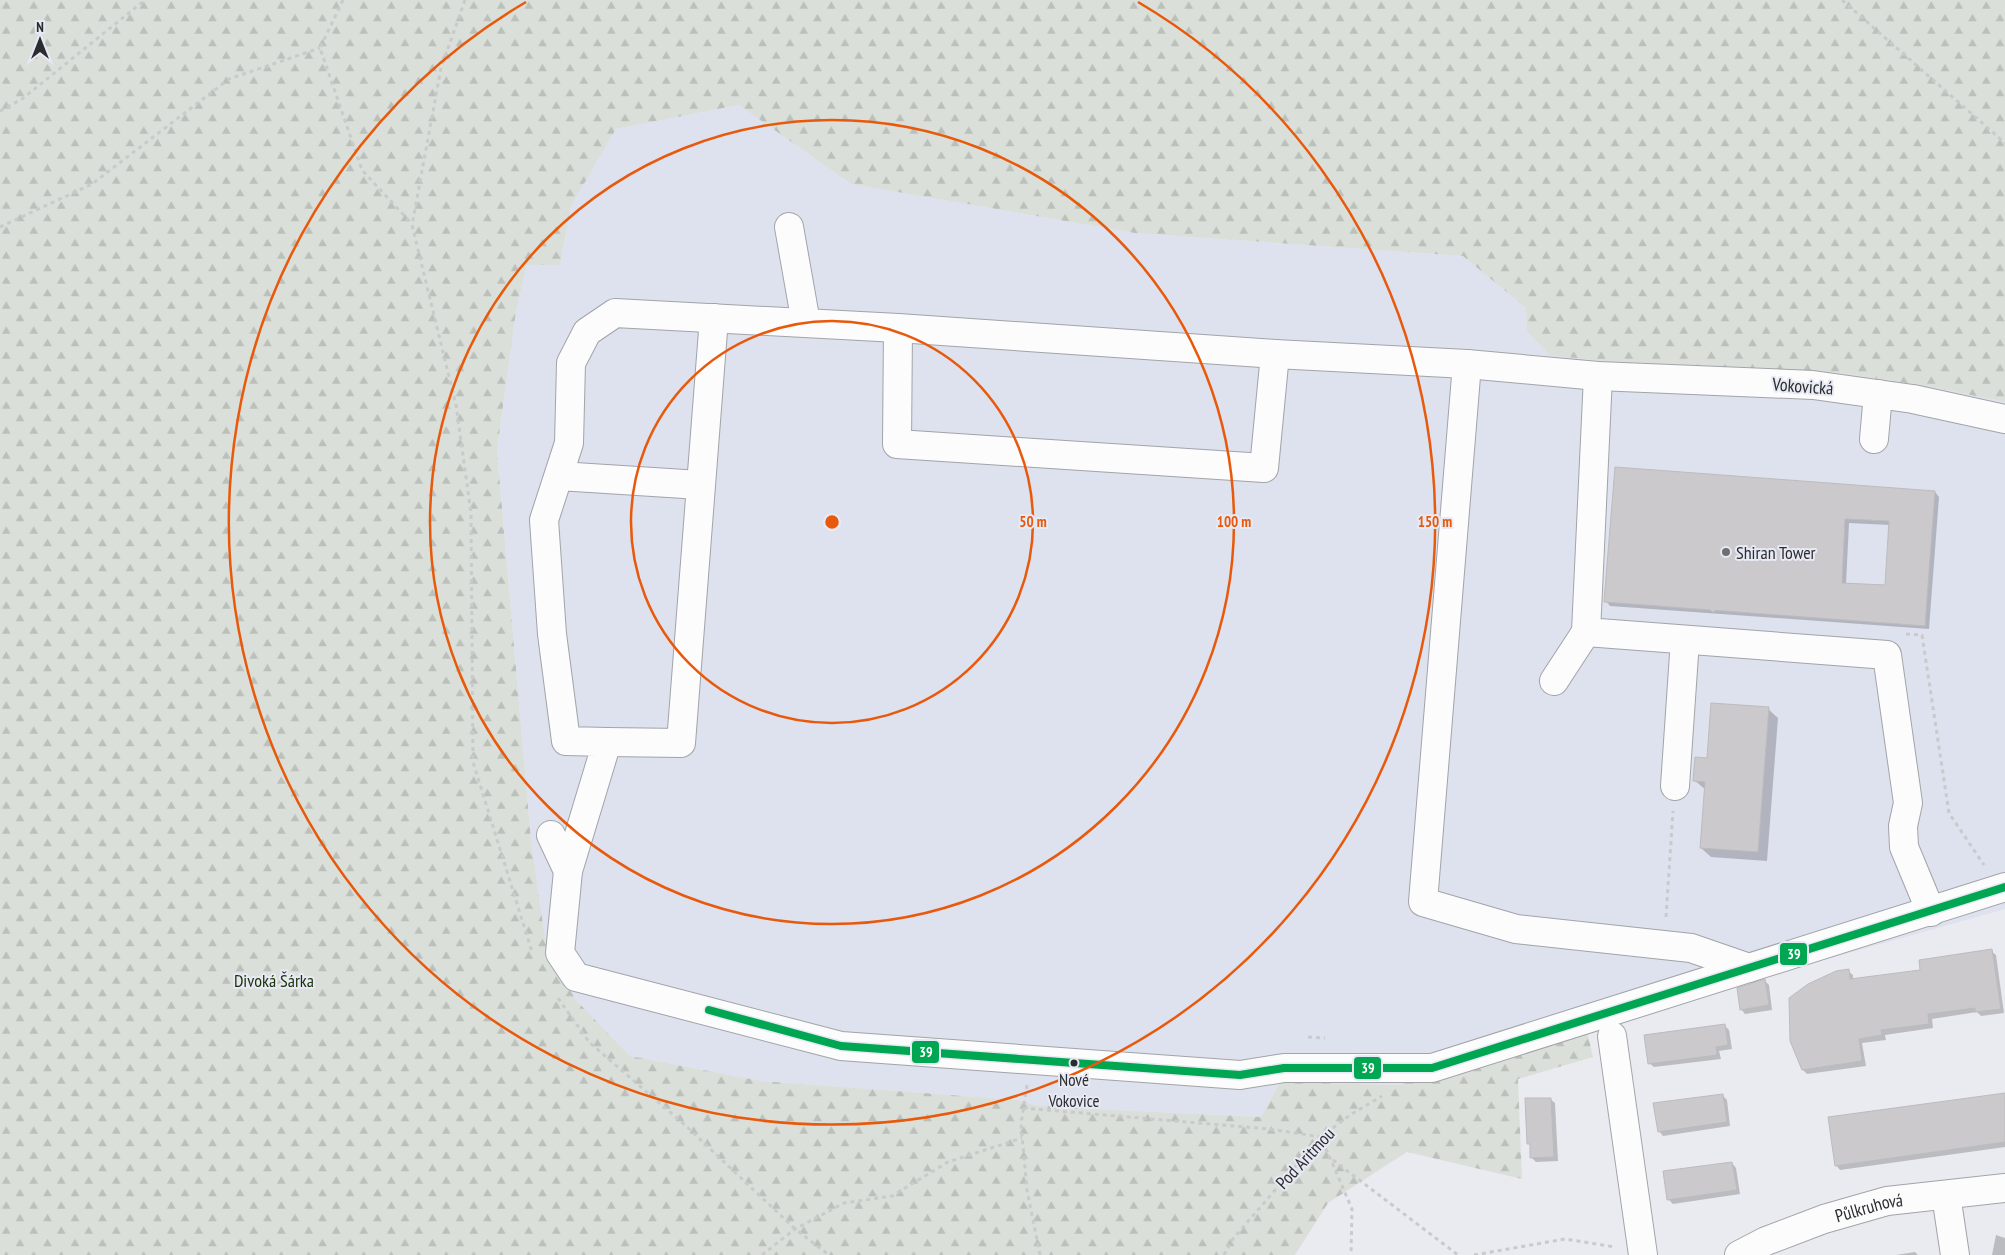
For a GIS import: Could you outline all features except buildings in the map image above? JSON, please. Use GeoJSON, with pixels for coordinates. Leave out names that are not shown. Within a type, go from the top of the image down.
{"type":"FeatureCollection","features":[{"type":"Feature","properties":{"kind":"street"},"geometry":{"type":"LineString","coordinates":[[789,227],[806,323]]}},
{"type":"Feature","properties":{"kind":"street","name":"Vokovická"},"geometry":{"type":"LineString","coordinates":[[607,742],[566,741],[552,634],[544,520],[569,443],[571,363],[587,332],[615,313],[898,328],[1275,354],[1467,364],[1598,376],[1813,385],[1878,394],[2005,419]]}},
{"type":"Feature","properties":{"kind":"street"},"geometry":{"type":"LineString","coordinates":[[714,318],[682,743],[607,742],[568,871],[560,953],[576,977],[709,1010],[841,1046],[1240,1075],[1284,1068],[1432,1068],[1931,912],[1997,880]]}},
{"type":"Feature","properties":{"kind":"street"},"geometry":{"type":"LineString","coordinates":[[898,328],[897,444],[1264,468],[1275,354]]}},
{"type":"Feature","properties":{"kind":"street"},"geometry":{"type":"LineString","coordinates":[[1467,364],[1423,902],[1516,929],[1690,948],[1749,968]]}},
{"type":"Feature","properties":{"kind":"street"},"geometry":{"type":"LineString","coordinates":[[1554,681],[1586,632],[1598,376]]}},
{"type":"Feature","properties":{"kind":"street"},"geometry":{"type":"LineString","coordinates":[[1874,439],[1878,394]]}},
{"type":"Feature","properties":{"kind":"street"},"geometry":{"type":"LineString","coordinates":[[559,476],[700,485]]}},
{"type":"Feature","properties":{"kind":"street"},"geometry":{"type":"LineString","coordinates":[[1586,632],[1886,655],[1908,803],[1903,826],[1904,847],[1931,912]]}},
{"type":"Feature","properties":{"kind":"street"},"geometry":{"type":"LineString","coordinates":[[1675,786],[1685,640]]}},
{"type":"Feature","properties":{"kind":"street"},"geometry":{"type":"LineString","coordinates":[[550,835],[568,871]]}},
{"type":"Feature","properties":{"kind":"street"},"geometry":{"type":"LineString","coordinates":[[1612,1036],[1642,1254]]}},
{"type":"Feature","properties":{"kind":"street","name":"Půlkruhová"},"geometry":{"type":"LineString","coordinates":[[1739,1255],[1766,1241],[1833,1217],[1887,1201],[2005,1188]]}},
{"type":"Feature","properties":{"kind":"street"},"geometry":{"type":"LineString","coordinates":[[1946,1195],[1955,1255]]}},
{"type":"Feature","properties":{"kind":"path"},"geometry":{"type":"LineString","coordinates":[[0,111],[22,99],[145,0]]}},
{"type":"Feature","properties":{"kind":"path"},"geometry":{"type":"LineString","coordinates":[[343,0],[320,48],[362,170],[412,225]]}},
{"type":"Feature","properties":{"kind":"path"},"geometry":{"type":"LineString","coordinates":[[465,0],[441,68],[412,225],[456,405],[471,513],[472,762],[534,961]]}},
{"type":"Feature","properties":{"kind":"path"},"geometry":{"type":"LineString","coordinates":[[1842,0],[2005,143]]}},
{"type":"Feature","properties":{"kind":"path"},"geometry":{"type":"LineString","coordinates":[[0,227],[92,184],[229,79],[320,48]]}},
{"type":"Feature","properties":{"kind":"path"},"geometry":{"type":"LineString","coordinates":[[1664,945],[1675,786]]}},
{"type":"Feature","properties":{"kind":"path"},"geometry":{"type":"LineString","coordinates":[[1954,821],[1997,880]]}},
{"type":"Feature","properties":{"kind":"path"},"geometry":{"type":"LineString","coordinates":[[555,994],[589,1042],[686,1126],[795,1229],[829,1255]]}},
{"type":"Feature","properties":{"kind":"path"},"geometry":{"type":"LineString","coordinates":[[1032,1060],[1020,1124],[1027,1190],[1040,1255]]}},
{"type":"Feature","properties":{"kind":"path","name":"Pod Aritmou"},"geometry":{"type":"LineString","coordinates":[[1224,1255],[1232,1240],[1321,1136],[1350,1115],[1391,1091]]}},
{"type":"Feature","properties":{"kind":"path"},"geometry":{"type":"LineString","coordinates":[[1023,1108],[1269,1129],[1321,1136],[1352,1209],[1351,1255]]}},
{"type":"Feature","properties":{"kind":"path"},"geometry":{"type":"LineString","coordinates":[[762,1255],[795,1229],[844,1203],[892,1196],[948,1162],[1022,1138]]}},
{"type":"Feature","properties":{"kind":"path"},"geometry":{"type":"LineString","coordinates":[[1332,1159],[1458,1255]]}},
{"type":"Feature","properties":{"kind":"path"},"geometry":{"type":"LineString","coordinates":[[1474,1255],[1565,1238],[1642,1254]]}},
{"type":"Feature","properties":{"kind":"shaded area"},"geometry":{"type":"Polygon","coordinates":[[[739,105],[851,184],[1135,233],[1463,256],[1526,308],[1527,331],[1770,369],[1839,373],[1927,386],[2005,402],[2005,909],[1766,976],[1587,1031],[1398,1085],[1280,1082],[1261,1117],[1075,1108],[1035,1105],[1018,1100],[761,1081],[630,1056],[576,1000],[547,952],[531,841],[497,450],[516,311],[527,264],[560,265],[571,206],[616,129],[739,105]]]}},
{"type":"Feature","properties":{"kind":"green space","name":"Divoká Šárka"},"geometry":{"type":"Polygon","coordinates":[[[0,0],[2005,0],[2005,402],[1927,386],[1839,373],[1646,366],[1550,355],[1527,331],[1526,308],[1463,256],[1135,233],[851,184],[739,105],[616,129],[571,206],[560,265],[527,265],[516,311],[497,450],[531,841],[547,952],[576,1000],[630,1056],[761,1081],[1018,1100],[1035,1105],[1075,1108],[1261,1117],[1280,1082],[1398,1085],[1587,1031],[1593,1057],[1518,1079],[1522,1179],[1407,1152],[1328,1203],[1295,1255],[0,1255],[0,0]]]}},
{"type":"Feature","properties":{"kind":"transit line","name":"39"},"geometry":{"type":"LineString","coordinates":[[709,1010],[841,1046],[1240,1075],[1284,1068],[1432,1068],[2005,887]]}},
{"type":"Feature","properties":{"kind":"place","name":"Shiran Tower"},"geometry":{"type":"Point","coordinates":[1726,552]}},
{"type":"Feature","properties":{"kind":"place","name":"Nové Vokovice"},"geometry":{"type":"Point","coordinates":[1074,1063]}}]}
